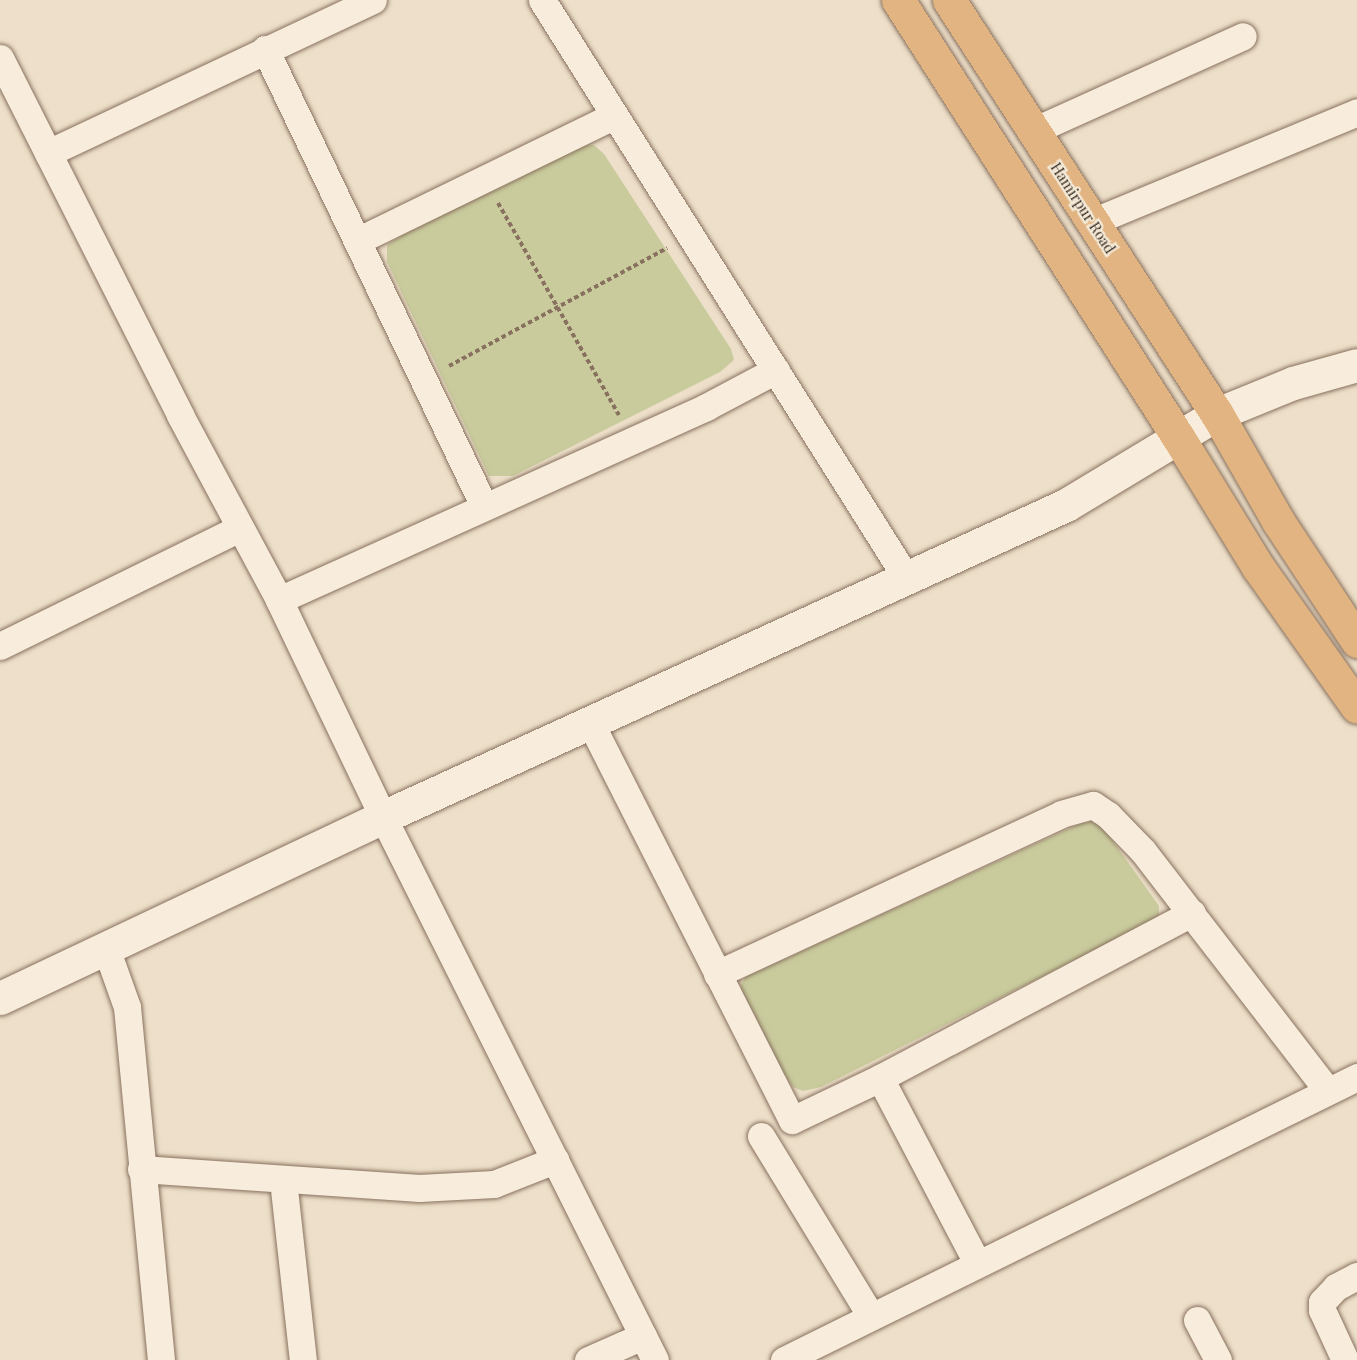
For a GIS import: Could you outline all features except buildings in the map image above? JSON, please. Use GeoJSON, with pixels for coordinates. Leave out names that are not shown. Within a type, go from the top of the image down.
{"type":"FeatureCollection","features":[{"type":"Feature","properties":{"kind":"highway"},"geometry":{"type":"LineString","coordinates":[[898,0],[1178,437],[1258,567],[1357,707]]}},
{"type":"Feature","properties":{"kind":"highway","name":"Hamirpur Road"},"geometry":{"type":"LineString","coordinates":[[949,0],[1217,414],[1278,521],[1357,641]]}},
{"type":"Feature","properties":{"kind":"street"},"geometry":{"type":"LineString","coordinates":[[48,153],[373,0]]}},
{"type":"Feature","properties":{"kind":"street"},"geometry":{"type":"LineString","coordinates":[[542,0],[907,579]]}},
{"type":"Feature","properties":{"kind":"street"},"geometry":{"type":"LineString","coordinates":[[1033,132],[1243,36]]}},
{"type":"Feature","properties":{"kind":"street"},"geometry":{"type":"LineString","coordinates":[[265,49],[422,381],[484,506]]}},
{"type":"Feature","properties":{"kind":"street"},"geometry":{"type":"LineString","coordinates":[[0,58],[279,600],[383,817],[649,1348],[588,1360]]}},
{"type":"Feature","properties":{"kind":"street"},"geometry":{"type":"LineString","coordinates":[[1092,222],[1357,112]]}},
{"type":"Feature","properties":{"kind":"street"},"geometry":{"type":"LineString","coordinates":[[357,241],[613,116]]}},
{"type":"Feature","properties":{"kind":"street"},"geometry":{"type":"LineString","coordinates":[[0,998],[383,817],[591,724],[1066,505],[1217,414],[1293,383],[1357,365]]}},
{"type":"Feature","properties":{"kind":"street"},"geometry":{"type":"LineString","coordinates":[[279,600],[706,407],[776,370]]}},
{"type":"Feature","properties":{"kind":"street"},"geometry":{"type":"LineString","coordinates":[[0,646],[240,528]]}},
{"type":"Feature","properties":{"kind":"street"},"geometry":{"type":"LineString","coordinates":[[591,724],[792,1120],[880,1078],[1192,913]]}},
{"type":"Feature","properties":{"kind":"street"},"geometry":{"type":"LineString","coordinates":[[717,974],[1060,814],[1093,805],[1108,815],[1143,851],[1328,1091]]}},
{"type":"Feature","properties":{"kind":"street"},"geometry":{"type":"LineString","coordinates":[[106,948],[127,1006],[161,1360]]}},
{"type":"Feature","properties":{"kind":"street"},"geometry":{"type":"LineString","coordinates":[[784,1360],[1357,1077]]}},
{"type":"Feature","properties":{"kind":"street"},"geometry":{"type":"LineString","coordinates":[[880,1078],[977,1263]]}},
{"type":"Feature","properties":{"kind":"street"},"geometry":{"type":"LineString","coordinates":[[761,1136],[871,1316]]}},
{"type":"Feature","properties":{"kind":"street"},"geometry":{"type":"LineString","coordinates":[[141,1169],[419,1188],[494,1184],[555,1160]]}},
{"type":"Feature","properties":{"kind":"street"},"geometry":{"type":"LineString","coordinates":[[283,1179],[303,1360]]}},
{"type":"Feature","properties":{"kind":"street"},"geometry":{"type":"LineString","coordinates":[[1345,1360],[1322,1310],[1322,1302],[1335,1287],[1357,1276]]}},
{"type":"Feature","properties":{"kind":"street"},"geometry":{"type":"LineString","coordinates":[[1197,1320],[1218,1360]]}},
{"type":"Feature","properties":{"kind":"path"},"geometry":{"type":"LineString","coordinates":[[484,179],[633,440]]}},
{"type":"Feature","properties":{"kind":"path"},"geometry":{"type":"LineString","coordinates":[[422,381],[689,236]]}},
{"type":"Feature","properties":{"kind":"green space"},"geometry":{"type":"Polygon","coordinates":[[[575,144],[594,145],[604,154],[731,349],[734,360],[720,372],[513,476],[489,476],[387,262],[387,245],[412,228],[575,144]]]}},
{"type":"Feature","properties":{"kind":"green space"},"geometry":{"type":"Polygon","coordinates":[[[1093,821],[1105,830],[1159,906],[1159,916],[821,1087],[803,1091],[793,1087],[782,1072],[740,987],[745,977],[1079,824],[1093,821]]]}}]}
